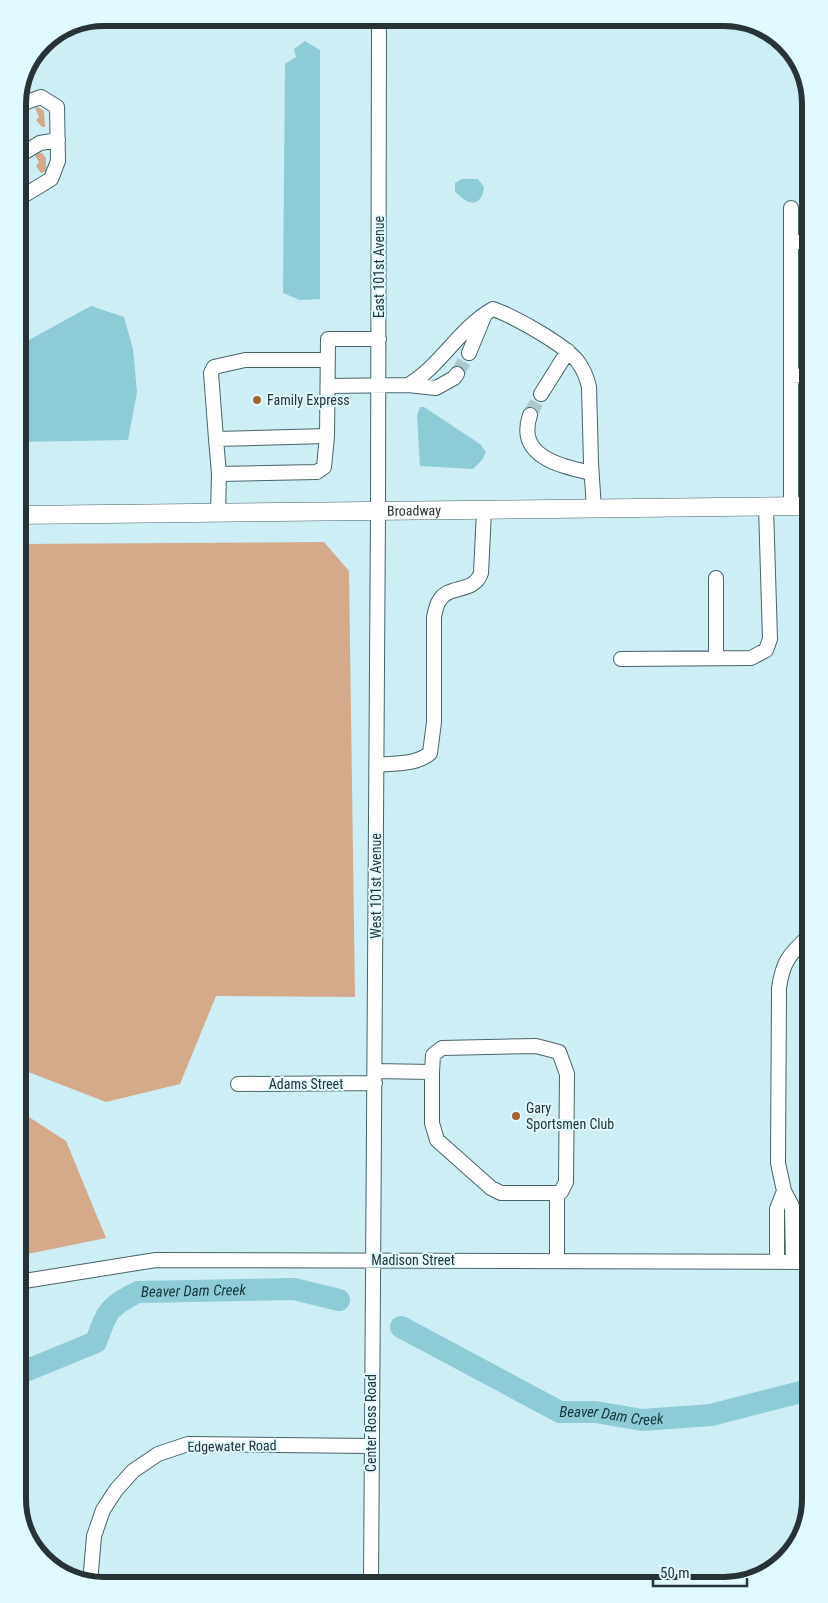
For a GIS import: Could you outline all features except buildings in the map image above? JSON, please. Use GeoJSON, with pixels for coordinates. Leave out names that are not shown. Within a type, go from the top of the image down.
{"type":"FeatureCollection","features":[{"type":"Feature","properties":{"kind":"main road","name":"Broadway"},"geometry":{"type":"LineString","coordinates":[[26,516],[378,513],[802,506]]}},
{"type":"Feature","properties":{"kind":"street","name":"East 101st Avenue"},"geometry":{"type":"LineString","coordinates":[[378,513],[379,26]]}},
{"type":"Feature","properties":{"kind":"street"},"geometry":{"type":"LineString","coordinates":[[26,102],[41,97],[57,107],[58,140],[58,162],[51,179],[26,194]]}},
{"type":"Feature","properties":{"kind":"street"},"geometry":{"type":"LineString","coordinates":[[26,151],[40,143],[58,140]]}},
{"type":"Feature","properties":{"kind":"street"},"geometry":{"type":"LineString","coordinates":[[791,208],[791,506]]}},
{"type":"Feature","properties":{"kind":"street"},"geometry":{"type":"LineString","coordinates":[[791,242],[802,242]]}},
{"type":"Feature","properties":{"kind":"street"},"geometry":{"type":"LineString","coordinates":[[408,385],[423,376],[486,313],[493,309],[507,314],[568,351],[578,362],[586,376],[589,387],[591,473],[594,509]]}},
{"type":"Feature","properties":{"kind":"street"},"geometry":{"type":"LineString","coordinates":[[469,353],[486,313]]}},
{"type":"Feature","properties":{"kind":"street"},"geometry":{"type":"LineString","coordinates":[[219,474],[317,472],[324,467],[327,436],[328,339],[379,339]]}},
{"type":"Feature","properties":{"kind":"street"},"geometry":{"type":"LineString","coordinates":[[541,394],[568,351]]}},
{"type":"Feature","properties":{"kind":"street"},"geometry":{"type":"LineString","coordinates":[[218,514],[219,474],[211,381],[211,373],[214,367],[245,360],[328,360]]}},
{"type":"Feature","properties":{"kind":"street"},"geometry":{"type":"LineString","coordinates":[[328,386],[408,385],[436,388],[454,378],[457,374]]}},
{"type":"Feature","properties":{"kind":"street"},"geometry":{"type":"LineString","coordinates":[[791,376],[802,375]]}},
{"type":"Feature","properties":{"kind":"street"},"geometry":{"type":"LineString","coordinates":[[530,415],[527,424],[528,435],[532,446],[543,457],[554,463],[591,473]]}},
{"type":"Feature","properties":{"kind":"street"},"geometry":{"type":"LineString","coordinates":[[216,439],[327,436]]}},
{"type":"Feature","properties":{"kind":"street"},"geometry":{"type":"LineString","coordinates":[[621,659],[751,658],[758,656],[769,646],[769,560],[766,507]]}},
{"type":"Feature","properties":{"kind":"street"},"geometry":{"type":"LineString","coordinates":[[377,765],[413,761],[424,758],[430,753],[434,722],[434,618],[438,602],[445,594],[473,585],[478,580],[481,573],[484,511]]}},
{"type":"Feature","properties":{"kind":"street","name":"West 101st Avenue"},"geometry":{"type":"LineString","coordinates":[[373,1260],[378,513]]}},
{"type":"Feature","properties":{"kind":"street"},"geometry":{"type":"LineString","coordinates":[[716,578],[716,658]]}},
{"type":"Feature","properties":{"kind":"street"},"geometry":{"type":"LineString","coordinates":[[793,1262],[792,1206],[784,1191],[778,1164],[779,988],[782,969],[788,956],[802,943]]}},
{"type":"Feature","properties":{"kind":"street"},"geometry":{"type":"LineString","coordinates":[[536,1046],[559,1052],[567,1074],[566,1182],[562,1192],[556,1193],[501,1192],[483,1182],[437,1140],[432,1123],[433,1055],[442,1048],[536,1046]]}},
{"type":"Feature","properties":{"kind":"street","name":"Adams Street"},"geometry":{"type":"LineString","coordinates":[[238,1084],[432,1072]]}},
{"type":"Feature","properties":{"kind":"street"},"geometry":{"type":"LineString","coordinates":[[777,1262],[777,1209],[784,1191]]}},
{"type":"Feature","properties":{"kind":"street"},"geometry":{"type":"LineString","coordinates":[[556,1193],[557,1261]]}},
{"type":"Feature","properties":{"kind":"street","name":"Madison Street"},"geometry":{"type":"LineString","coordinates":[[26,1281],[156,1260],[802,1262]]}},
{"type":"Feature","properties":{"kind":"street","name":"Center Ross Road"},"geometry":{"type":"LineString","coordinates":[[371,1577],[373,1260]]}},
{"type":"Feature","properties":{"kind":"street","name":"Edgewater Road"},"geometry":{"type":"LineString","coordinates":[[91,1575],[94,1536],[103,1510],[116,1490],[133,1471],[158,1454],[188,1444],[371,1446]]}},
{"type":"Feature","properties":{"kind":"shaded area"},"geometry":{"type":"Polygon","coordinates":[[[38,107],[44,111],[45,127],[42,127],[36,120],[39,117],[35,108],[38,107]]]}},
{"type":"Feature","properties":{"kind":"shaded area"},"geometry":{"type":"Polygon","coordinates":[[[38,153],[42,153],[46,158],[46,171],[41,173],[36,166],[39,162],[35,156],[38,153]]]}},
{"type":"Feature","properties":{"kind":"shaded area"},"geometry":{"type":"Polygon","coordinates":[[[324,542],[349,571],[355,997],[216,996],[180,1084],[106,1102],[26,1071],[26,544],[324,542]]]}},
{"type":"Feature","properties":{"kind":"shaded area"},"geometry":{"type":"Polygon","coordinates":[[[26,1115],[66,1141],[106,1238],[26,1254],[26,1115]]]}},
{"type":"Feature","properties":{"kind":"water"},"geometry":{"type":"Polygon","coordinates":[[[305,41],[320,50],[320,299],[300,300],[283,293],[285,64],[296,57],[294,49],[305,41]]]}},
{"type":"Feature","properties":{"kind":"water"},"geometry":{"type":"Polygon","coordinates":[[[462,179],[478,179],[484,187],[480,199],[476,202],[468,202],[455,191],[455,183],[462,179]]]}},
{"type":"Feature","properties":{"kind":"water"},"geometry":{"type":"Polygon","coordinates":[[[91,306],[124,317],[133,349],[137,392],[128,440],[26,442],[26,342],[91,306]]]}},
{"type":"Feature","properties":{"kind":"water"},"geometry":{"type":"Polygon","coordinates":[[[420,407],[424,407],[480,444],[486,452],[482,460],[473,469],[420,466],[417,416],[420,407]]]}},
{"type":"Feature","properties":{"kind":"waterway","name":"Beaver Dam Creek"},"geometry":{"type":"LineString","coordinates":[[26,1371],[96,1342],[103,1323],[114,1306],[138,1292],[294,1289],[339,1300]]}},
{"type":"Feature","properties":{"kind":"waterway","name":"Beaver Dam Creek"},"geometry":{"type":"LineString","coordinates":[[401,1327],[560,1412],[596,1412],[642,1420],[711,1415],[802,1391]]}},
{"type":"Feature","properties":{"kind":"tunnel"},"geometry":{"type":"LineString","coordinates":[[457,374],[469,353]]}},
{"type":"Feature","properties":{"kind":"tunnel"},"geometry":{"type":"LineString","coordinates":[[530,415],[541,394]]}},
{"type":"Feature","properties":{"kind":"place","name":"Family Express"},"geometry":{"type":"Point","coordinates":[257,400]}},
{"type":"Feature","properties":{"kind":"place","name":"Gary Sportsmen Club"},"geometry":{"type":"Point","coordinates":[516,1116]}}]}
